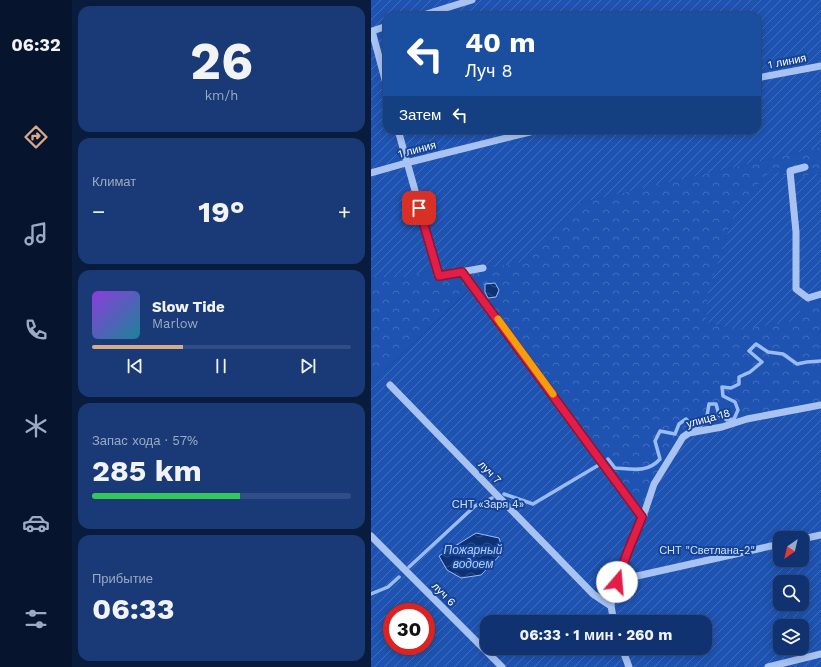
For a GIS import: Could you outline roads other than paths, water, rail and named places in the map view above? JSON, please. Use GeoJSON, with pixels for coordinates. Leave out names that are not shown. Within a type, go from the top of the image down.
{"type":"FeatureCollection","features":[{"type":"Feature","properties":{"kind":"street"},"geometry":{"type":"LineString","coordinates":[[433,12],[472,0]]}},
{"type":"Feature","properties":{"kind":"street"},"geometry":{"type":"LineString","coordinates":[[383,27],[372,31],[383,72]]}},
{"type":"Feature","properties":{"kind":"street","name":"1 линия"},"geometry":{"type":"LineString","coordinates":[[761,77],[821,66]]}},
{"type":"Feature","properties":{"kind":"street"},"geometry":{"type":"LineString","coordinates":[[399,134],[439,276],[483,268]]}},
{"type":"Feature","properties":{"kind":"street","name":"1 линия"},"geometry":{"type":"LineString","coordinates":[[371,173],[522,134]]}},
{"type":"Feature","properties":{"kind":"street"},"geometry":{"type":"LineString","coordinates":[[805,167],[790,171],[796,232],[796,289],[808,298],[821,294]]}},
{"type":"Feature","properties":{"kind":"street"},"geometry":{"type":"LineString","coordinates":[[462,272],[644,514]]}},
{"type":"Feature","properties":{"kind":"street","name":"луч 7"},"geometry":{"type":"LineString","coordinates":[[390,385],[593,594],[611,606]]}},
{"type":"Feature","properties":{"kind":"street","name":"улица 18"},"geometry":{"type":"LineString","coordinates":[[611,606],[612,598],[628,551],[655,484],[683,437],[689,433],[747,419],[821,405]]}},
{"type":"Feature","properties":{"kind":"street"},"geometry":{"type":"LineString","coordinates":[[809,538],[821,535]]}},
{"type":"Feature","properties":{"kind":"street","name":"луч 6"},"geometry":{"type":"LineString","coordinates":[[371,536],[502,667]]}},
{"type":"Feature","properties":{"kind":"street"},"geometry":{"type":"LineString","coordinates":[[637,576],[773,546]]}},
{"type":"Feature","properties":{"kind":"street"},"geometry":{"type":"LineString","coordinates":[[611,606],[613,615]]}},
{"type":"Feature","properties":{"kind":"street"},"geometry":{"type":"LineString","coordinates":[[768,667],[821,654]]}},
{"type":"Feature","properties":{"kind":"street"},"geometry":{"type":"LineString","coordinates":[[625,655],[629,667]]}},
{"type":"Feature","properties":{"kind":"water"},"geometry":{"type":"Polygon","coordinates":[[[495,283],[499,290],[496,297],[488,298],[485,292],[485,284],[495,283]]]}},
{"type":"Feature","properties":{"kind":"water","name":"Пожарный водоем"},"geometry":{"type":"Polygon","coordinates":[[[476,533],[499,538],[503,552],[481,575],[461,578],[447,570],[439,556],[476,533]]]}},
{"type":"Feature","properties":{"kind":"waterway"},"geometry":{"type":"LineString","coordinates":[[608,459],[615,468],[639,469],[650,466],[660,459],[655,441],[660,431],[675,434],[679,424],[686,419],[695,429],[706,422],[709,404],[716,404],[719,415],[727,420],[734,419],[738,410],[735,402],[723,396],[722,387],[731,388],[739,384],[739,377],[750,372],[762,362],[749,351],[756,344],[768,352],[783,354],[797,364],[821,361]]}},
{"type":"Feature","properties":{"kind":"waterway"},"geometry":{"type":"LineString","coordinates":[[504,494],[533,504],[597,466]]}},
{"type":"Feature","properties":{"kind":"waterway"},"geometry":{"type":"LineString","coordinates":[[409,567],[475,506],[492,498]]}},
{"type":"Feature","properties":{"kind":"waterway"},"geometry":{"type":"LineString","coordinates":[[371,594],[388,587],[399,577]]}},
{"type":"Feature","properties":{"kind":"park label","name":"СНТ «Заря 4»"},"geometry":{"type":"Point","coordinates":[488,504]}},
{"type":"Feature","properties":{"kind":"park label","name":"СНТ \"Светлана-2\""},"geometry":{"type":"Point","coordinates":[707,550]}}]}
